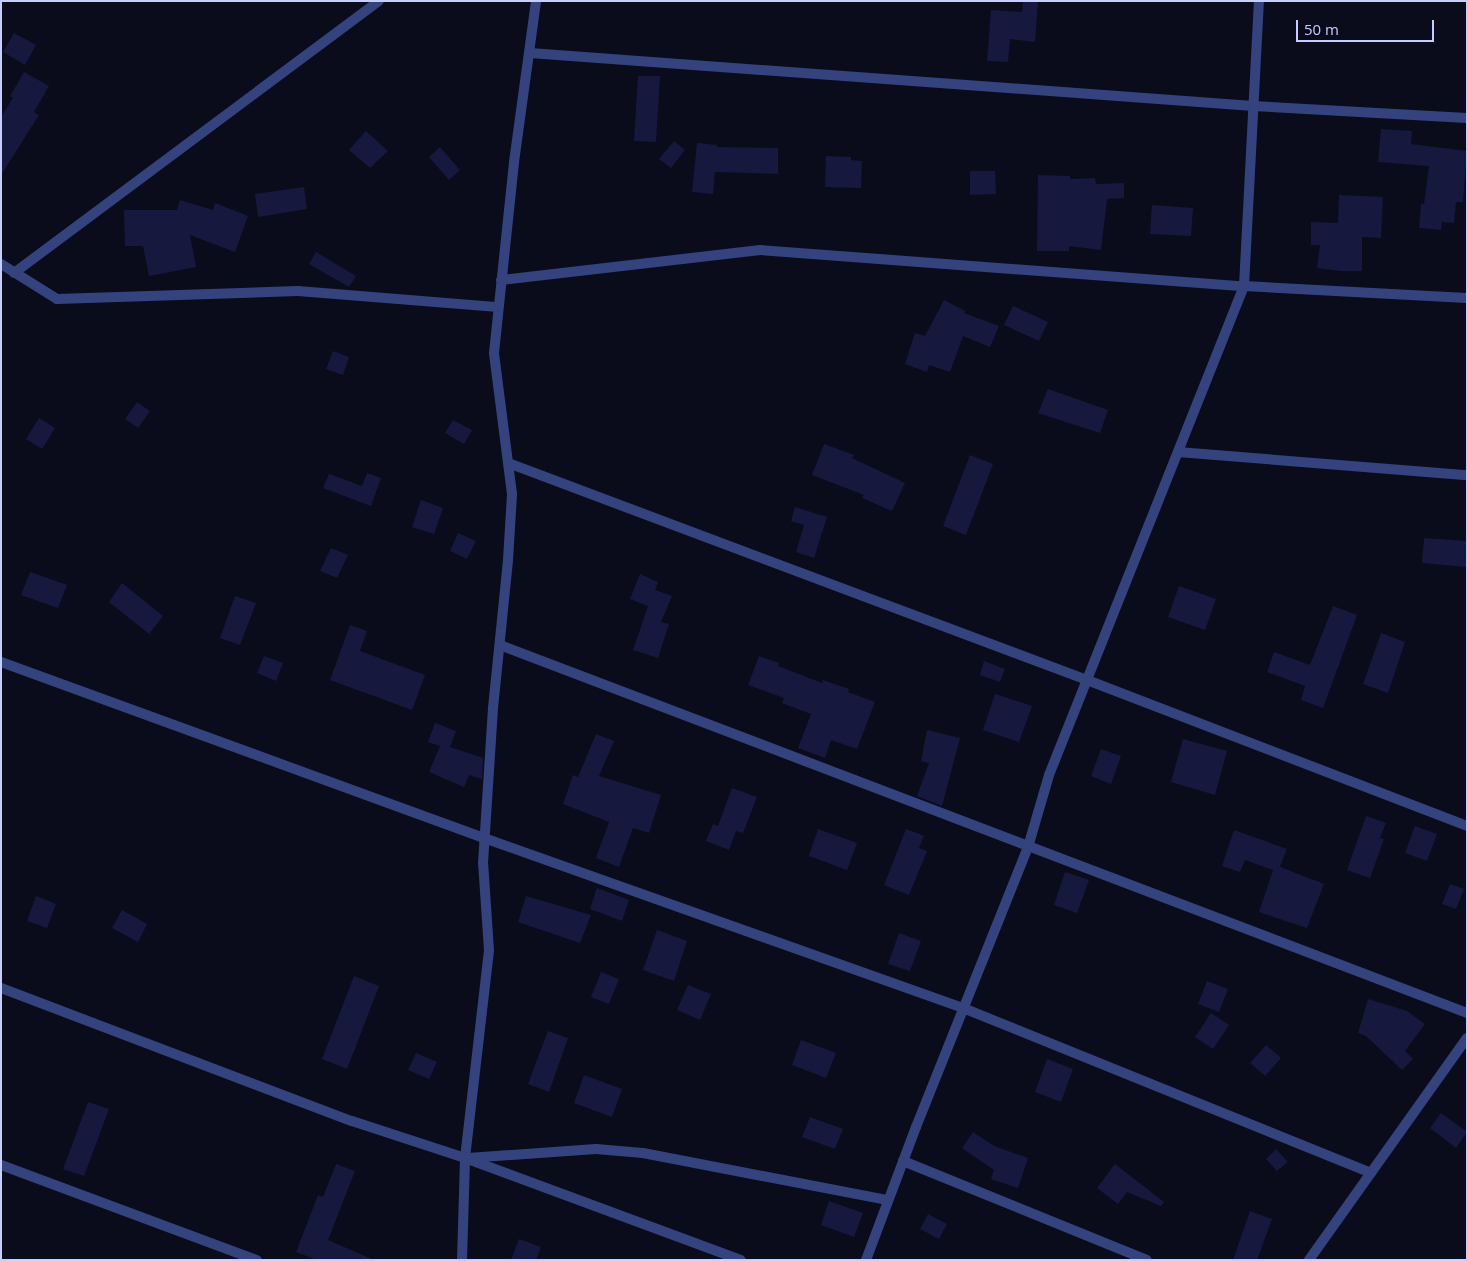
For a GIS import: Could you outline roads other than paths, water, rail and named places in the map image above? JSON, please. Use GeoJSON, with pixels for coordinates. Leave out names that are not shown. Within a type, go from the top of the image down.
{"type":"FeatureCollection","features":[{"type":"Feature","properties":{"kind":"street"},"geometry":{"type":"LineString","coordinates":[[14,272],[379,1]]}},
{"type":"Feature","properties":{"kind":"street"},"geometry":{"type":"LineString","coordinates":[[462,1260],[465,1158],[489,950],[483,863],[484,838],[512,494],[494,353],[514,162],[536,1]]}},
{"type":"Feature","properties":{"kind":"street"},"geometry":{"type":"LineString","coordinates":[[866,1260],[903,1161],[1028,846],[1049,775],[1244,286],[1259,1]]}},
{"type":"Feature","properties":{"kind":"street"},"geometry":{"type":"LineString","coordinates":[[530,53],[1253,106],[1467,118]]}},
{"type":"Feature","properties":{"kind":"street"},"geometry":{"type":"LineString","coordinates":[[502,280],[760,250],[1244,286],[1467,298]]}},
{"type":"Feature","properties":{"kind":"street"},"geometry":{"type":"LineString","coordinates":[[1,264],[57,299],[298,291],[498,307]]}},
{"type":"Feature","properties":{"kind":"street"},"geometry":{"type":"LineString","coordinates":[[1178,452],[1467,475]]}},
{"type":"Feature","properties":{"kind":"street"},"geometry":{"type":"LineString","coordinates":[[508,463],[1087,680],[1467,826]]}},
{"type":"Feature","properties":{"kind":"street"},"geometry":{"type":"LineString","coordinates":[[500,645],[1467,1013]]}},
{"type":"Feature","properties":{"kind":"street"},"geometry":{"type":"LineString","coordinates":[[1,662],[484,838],[963,1008],[1371,1172]]}},
{"type":"Feature","properties":{"kind":"street"},"geometry":{"type":"LineString","coordinates":[[1,988],[352,1121],[465,1158],[741,1260]]}},
{"type":"Feature","properties":{"kind":"street"},"geometry":{"type":"LineString","coordinates":[[1309,1260],[1467,1038]]}},
{"type":"Feature","properties":{"kind":"street"},"geometry":{"type":"LineString","coordinates":[[465,1158],[596,1149],[643,1153],[888,1200]]}},
{"type":"Feature","properties":{"kind":"street"},"geometry":{"type":"LineString","coordinates":[[903,1161],[1147,1260]]}},
{"type":"Feature","properties":{"kind":"street"},"geometry":{"type":"LineString","coordinates":[[1,1165],[257,1260]]}}]}
